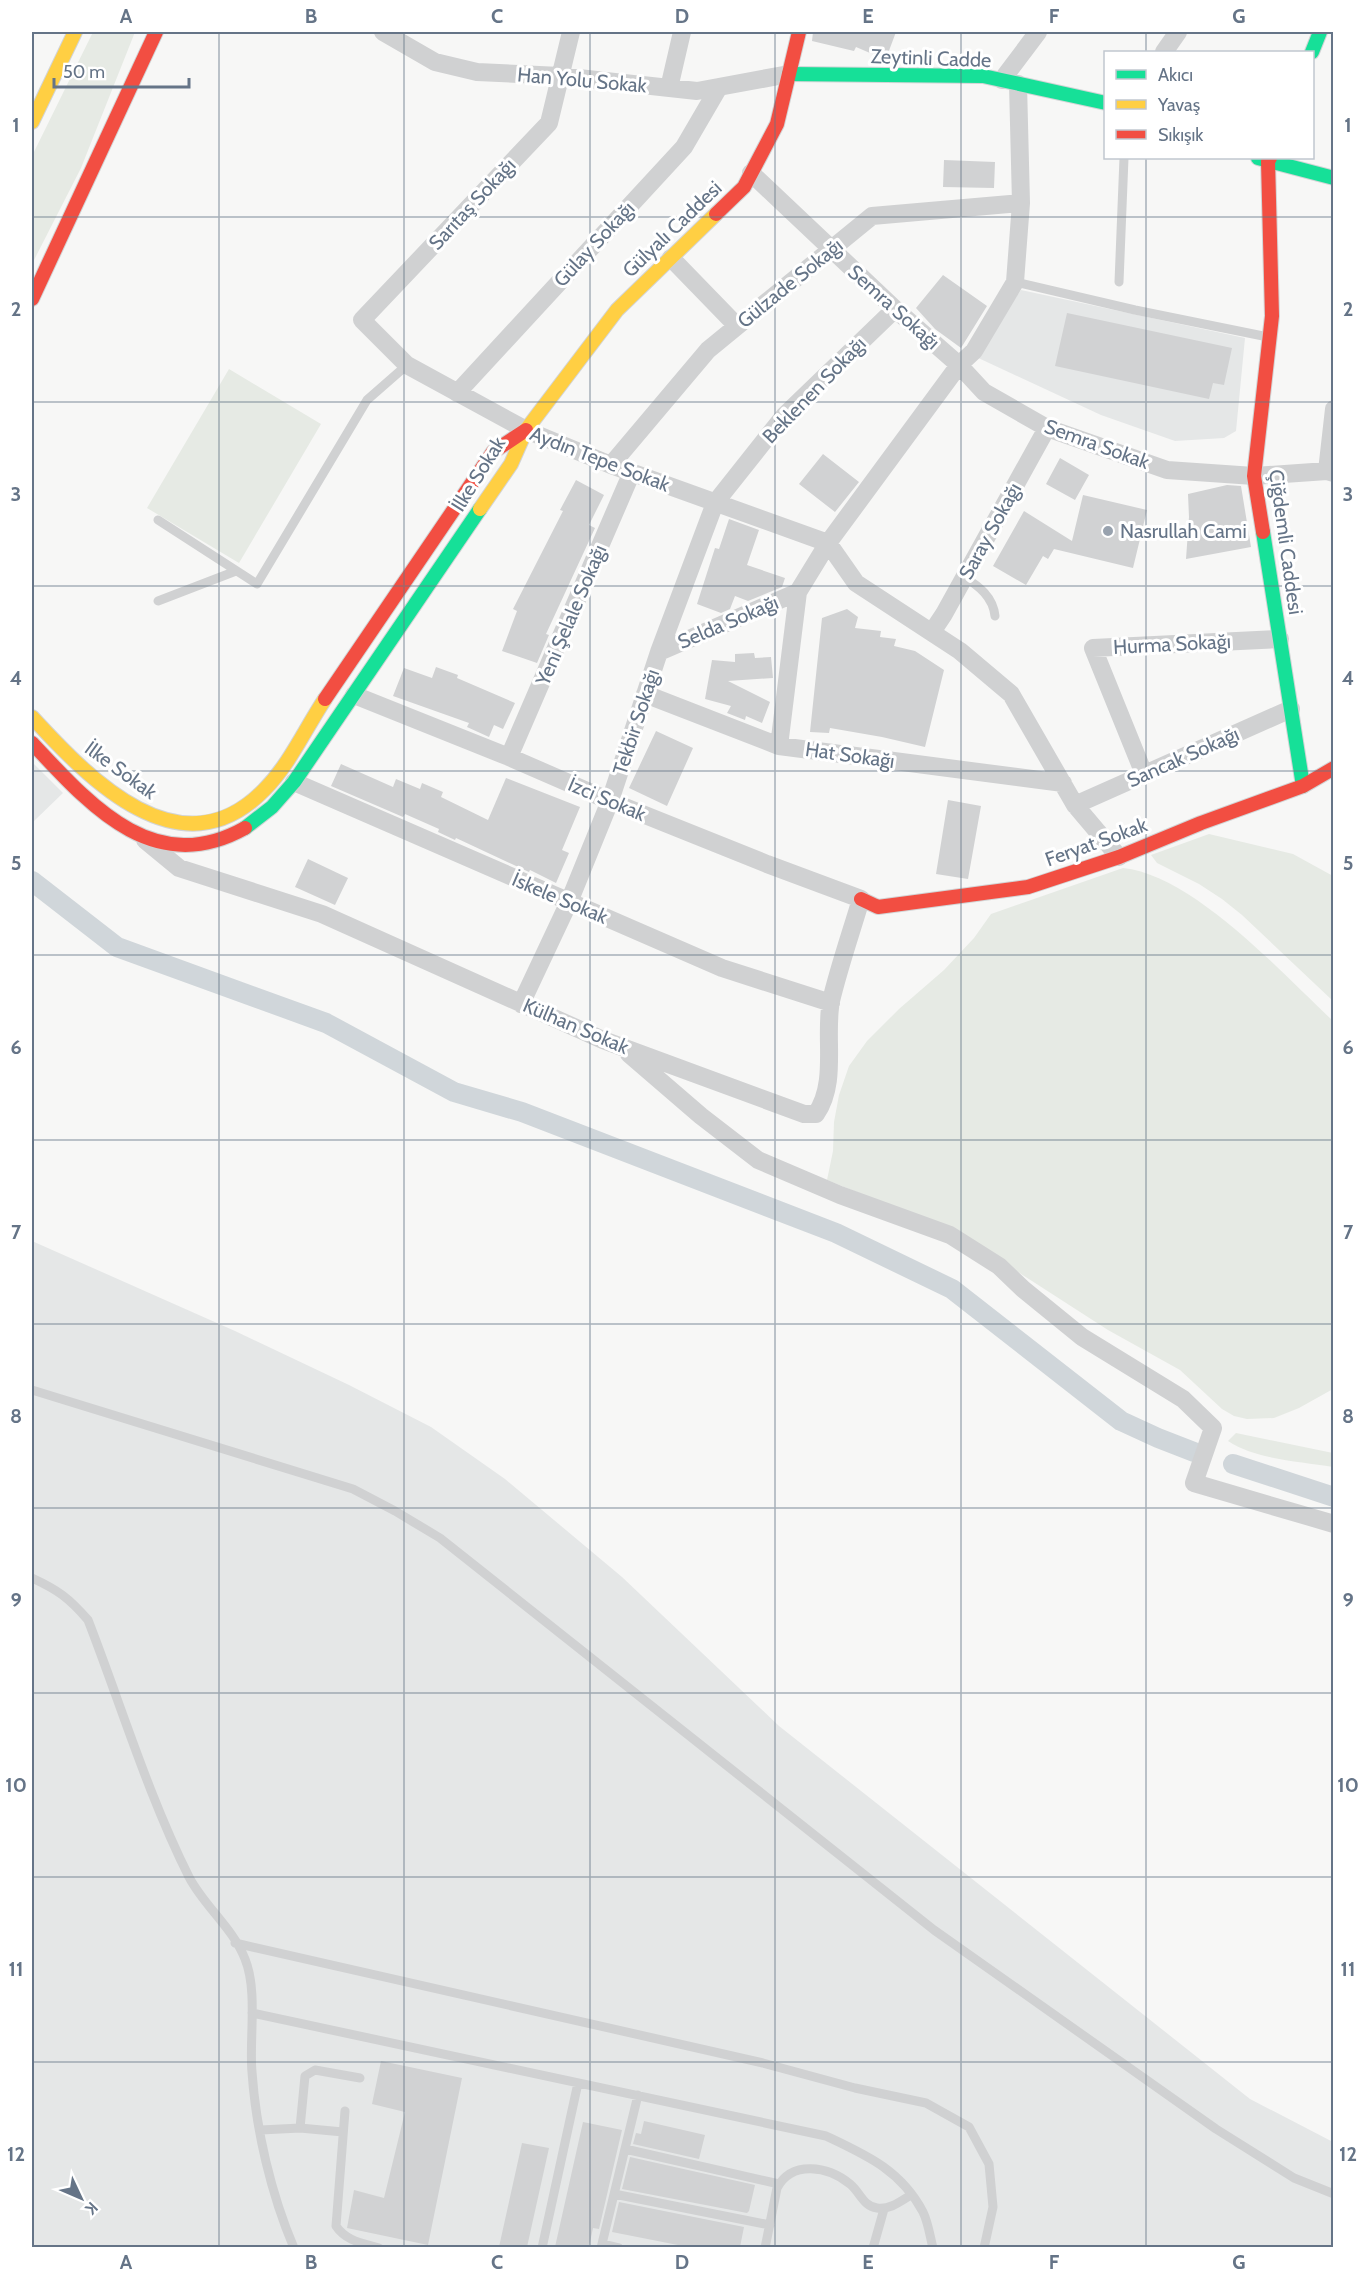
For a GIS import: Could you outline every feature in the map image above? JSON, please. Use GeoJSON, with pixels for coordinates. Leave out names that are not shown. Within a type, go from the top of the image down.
{"type":"FeatureCollection","features":[{"type":"Feature","properties":{"kind":"main road"},"geometry":{"type":"LineString","coordinates":[[32,122],[75,32]]}},
{"type":"Feature","properties":{"kind":"main road","name":"Gülyalı Caddesi"},"geometry":{"type":"LineString","coordinates":[[526,430],[616,310],[744,187],[777,124],[799,32]]}},
{"type":"Feature","properties":{"kind":"main road"},"geometry":{"type":"LineString","coordinates":[[1313,51],[1323,34]]}},
{"type":"Feature","properties":{"kind":"main road"},"geometry":{"type":"LineString","coordinates":[[32,277],[150,37]]}},
{"type":"Feature","properties":{"kind":"main road"},"geometry":{"type":"LineString","coordinates":[[32,299],[66,228],[136,65]]}},
{"type":"Feature","properties":{"kind":"main road","name":"Zeytinli Cadde"},"geometry":{"type":"LineString","coordinates":[[789,74],[983,76],[1104,103]]}},
{"type":"Feature","properties":{"kind":"main road"},"geometry":{"type":"LineString","coordinates":[[1265,159],[1334,178]]}},
{"type":"Feature","properties":{"kind":"main road","name":"Çiğdemli Caddesi"},"geometry":{"type":"LineString","coordinates":[[1265,159],[1272,316],[1254,476],[1303,786]]}},
{"type":"Feature","properties":{"kind":"main road","name":"İlke Sokak"},"geometry":{"type":"LineString","coordinates":[[32,717],[67,756],[119,798],[147,815],[172,822],[196,822],[227,817],[253,800],[276,776],[336,683],[494,452],[526,430]]}},
{"type":"Feature","properties":{"kind":"main road","name":"İlke Sokak"},"geometry":{"type":"LineString","coordinates":[[32,743],[58,771],[110,816],[139,836],[165,845],[200,844],[232,837],[258,820],[294,782],[511,464],[526,430]]}},
{"type":"Feature","properties":{"kind":"main road"},"geometry":{"type":"LineString","coordinates":[[336,683],[354,695]]}},
{"type":"Feature","properties":{"kind":"main road","name":"Feryat Sokak"},"geometry":{"type":"LineString","coordinates":[[861,899],[878,907],[1028,887],[1119,857],[1201,823],[1303,786],[1334,768]]}},
{"type":"Feature","properties":{"kind":"street"},"geometry":{"type":"LineString","coordinates":[[150,37],[167,32]]}},
{"type":"Feature","properties":{"kind":"street","name":"Han Yolu Sokak"},"geometry":{"type":"LineString","coordinates":[[383,32],[435,62],[477,72],[560,76],[697,91],[789,74]]}},
{"type":"Feature","properties":{"kind":"street","name":"Sarıtaş Sokağı"},"geometry":{"type":"LineString","coordinates":[[362,320],[549,123],[571,32]]}},
{"type":"Feature","properties":{"kind":"street"},"geometry":{"type":"LineString","coordinates":[[669,88],[682,32]]}},
{"type":"Feature","properties":{"kind":"street"},"geometry":{"type":"LineString","coordinates":[[779,746],[798,592],[828,543],[959,365],[974,351],[1015,282],[1021,203],[1010,82],[1036,32]]}},
{"type":"Feature","properties":{"kind":"street"},"geometry":{"type":"LineString","coordinates":[[1165,51],[1178,32]]}},
{"type":"Feature","properties":{"kind":"street","name":"Gülay Sokağı"},"geometry":{"type":"LineString","coordinates":[[457,393],[684,147],[719,87]]}},
{"type":"Feature","properties":{"kind":"street","name":"Semra Sokağı"},"geometry":{"type":"LineString","coordinates":[[751,172],[895,309],[959,365]]}},
{"type":"Feature","properties":{"kind":"street","name":"Gülzade Sokağı"},"geometry":{"type":"LineString","coordinates":[[611,465],[708,350],[872,216],[1021,203]]}},
{"type":"Feature","properties":{"kind":"street"},"geometry":{"type":"LineString","coordinates":[[671,258],[737,326]]}},
{"type":"Feature","properties":{"kind":"street","name":"Beklenen Sokağı"},"geometry":{"type":"LineString","coordinates":[[715,503],[784,416],[895,309]]}},
{"type":"Feature","properties":{"kind":"street","name":"Aydın Tepe Sokak"},"geometry":{"type":"LineString","coordinates":[[362,320],[407,365],[526,430],[611,465],[828,543]]}},
{"type":"Feature","properties":{"kind":"street","name":"Semra Sokak"},"geometry":{"type":"LineString","coordinates":[[959,365],[984,392],[1047,428],[1167,470],[1254,476],[1330,472]]}},
{"type":"Feature","properties":{"kind":"street"},"geometry":{"type":"LineString","coordinates":[[1330,472],[1334,409]]}},
{"type":"Feature","properties":{"kind":"street","name":"Saray Sokağı"},"geometry":{"type":"LineString","coordinates":[[932,632],[1047,428]]}},
{"type":"Feature","properties":{"kind":"street","name":"Yeni Şelale Sokağı"},"geometry":{"type":"LineString","coordinates":[[509,757],[632,472]]}},
{"type":"Feature","properties":{"kind":"street","name":"Tekbir Sokağı"},"geometry":{"type":"LineString","coordinates":[[521,1004],[569,902],[610,801],[658,652],[715,503]]}},
{"type":"Feature","properties":{"kind":"street"},"geometry":{"type":"LineString","coordinates":[[828,543],[856,583],[960,651],[1011,694],[1075,805],[1119,857]]}},
{"type":"Feature","properties":{"kind":"street","name":"Selda Sokağı"},"geometry":{"type":"LineString","coordinates":[[658,652],[798,592]]}},
{"type":"Feature","properties":{"kind":"street","name":"Hurma Sokağı"},"geometry":{"type":"LineString","coordinates":[[1144,774],[1092,648],[1280,639]]}},
{"type":"Feature","properties":{"kind":"street","name":"Hat Sokağı"},"geometry":{"type":"LineString","coordinates":[[645,694],[779,746],[1063,783]]}},
{"type":"Feature","properties":{"kind":"street","name":"İzci Sokak"},"geometry":{"type":"LineString","coordinates":[[354,695],[509,757],[610,801],[861,899]]}},
{"type":"Feature","properties":{"kind":"street","name":"Sancak Sokağı"},"geometry":{"type":"LineString","coordinates":[[1075,805],[1291,709]]}},
{"type":"Feature","properties":{"kind":"street","name":"İskele Sokak"},"geometry":{"type":"LineString","coordinates":[[294,782],[722,968],[831,1003]]}},
{"type":"Feature","properties":{"kind":"street","name":"Külhan Sokak"},"geometry":{"type":"LineString","coordinates":[[139,836],[179,868],[322,914],[521,1004],[621,1046],[804,1114],[816,1114],[823,1104],[827,1081],[831,1003],[861,899]]}},
{"type":"Feature","properties":{"kind":"street"},"geometry":{"type":"LineString","coordinates":[[621,1046],[701,1116],[758,1160],[840,1195],[950,1235],[999,1266],[1023,1289],[1082,1337],[1183,1399],[1213,1428],[1194,1482],[1334,1524]]}},
{"type":"Feature","properties":{"kind":"lane"},"geometry":{"type":"LineString","coordinates":[[1119,282],[1124,159]]}},
{"type":"Feature","properties":{"kind":"lane"},"geometry":{"type":"LineString","coordinates":[[1015,282],[1135,310],[1269,337]]}},
{"type":"Feature","properties":{"kind":"lane"},"geometry":{"type":"LineString","coordinates":[[158,520],[257,584],[367,400],[407,365]]}},
{"type":"Feature","properties":{"kind":"lane"},"geometry":{"type":"LineString","coordinates":[[158,601],[236,571]]}},
{"type":"Feature","properties":{"kind":"lane"},"geometry":{"type":"LineString","coordinates":[[964,577],[982,590],[992,604],[994,616]]}},
{"type":"Feature","properties":{"kind":"lane"},"geometry":{"type":"LineString","coordinates":[[32,1390],[353,1490],[395,1511],[440,1538],[934,1930],[1216,2129],[1294,2178],[1334,2194]]}},
{"type":"Feature","properties":{"kind":"lane"},"geometry":{"type":"LineString","coordinates":[[32,1578],[70,1599],[88,1620],[159,1808],[190,1879],[223,1923],[245,1960],[252,2013],[252,2072],[264,2152],[282,2219],[294,2247]]}},
{"type":"Feature","properties":{"kind":"lane"},"geometry":{"type":"LineString","coordinates":[[235,1943],[926,2103],[969,2127],[989,2164],[993,2206],[984,2247]]}},
{"type":"Feature","properties":{"kind":"lane"},"geometry":{"type":"LineString","coordinates":[[252,2013],[826,2136],[874,2158],[901,2180],[923,2213],[933,2247]]}},
{"type":"Feature","properties":{"kind":"lane"},"geometry":{"type":"LineString","coordinates":[[300,2128],[305,2076],[315,2070],[360,2078]]}},
{"type":"Feature","properties":{"kind":"lane"},"geometry":{"type":"LineString","coordinates":[[542,2247],[579,2083]]}},
{"type":"Feature","properties":{"kind":"lane"},"geometry":{"type":"LineString","coordinates":[[619,2247],[602,2246],[638,2096]]}},
{"type":"Feature","properties":{"kind":"lane"},"geometry":{"type":"LineString","coordinates":[[345,2111],[336,2226],[348,2239],[379,2247]]}},
{"type":"Feature","properties":{"kind":"lane"},"geometry":{"type":"LineString","coordinates":[[261,2130],[300,2128],[343,2132]]}},
{"type":"Feature","properties":{"kind":"lane"},"geometry":{"type":"LineString","coordinates":[[625,2149],[779,2184]]}},
{"type":"Feature","properties":{"kind":"lane"},"geometry":{"type":"LineString","coordinates":[[765,2247],[779,2184],[787,2175],[801,2169],[825,2171],[844,2180],[871,2207],[884,2209],[911,2195]]}},
{"type":"Feature","properties":{"kind":"lane"},"geometry":{"type":"LineString","coordinates":[[614,2194],[770,2225]]}},
{"type":"Feature","properties":{"kind":"lane"},"geometry":{"type":"LineString","coordinates":[[873,2247],[884,2209]]}},
{"type":"Feature","properties":{"kind":"shaded area"},"geometry":{"type":"Polygon","coordinates":[[[93,32],[135,32],[81,168],[32,264],[32,156],[93,32]]]}},
{"type":"Feature","properties":{"kind":"shaded area"},"geometry":{"type":"Polygon","coordinates":[[[1021,290],[1245,338],[1236,431],[1224,438],[1175,441],[1101,415],[974,356],[1021,290]]]}},
{"type":"Feature","properties":{"kind":"shaded area"},"geometry":{"type":"Polygon","coordinates":[[[229,369],[321,424],[239,563],[147,508],[229,369]]]}},
{"type":"Feature","properties":{"kind":"shaded area"},"geometry":{"type":"Polygon","coordinates":[[[32,762],[63,793],[34,821],[32,820],[32,762]]]}},
{"type":"Feature","properties":{"kind":"shaded area"},"geometry":{"type":"Polygon","coordinates":[[[1209,834],[1293,854],[1333,876],[1333,1001],[1242,915],[1199,884],[1157,863],[1151,855],[1209,834]]]}},
{"type":"Feature","properties":{"kind":"shaded area"},"geometry":{"type":"Polygon","coordinates":[[[1123,868],[1150,875],[1178,888],[1207,907],[1263,954],[1333,1021],[1333,1389],[1299,1408],[1274,1418],[1247,1419],[1234,1416],[1222,1409],[1180,1370],[1108,1330],[1018,1272],[929,1221],[827,1180],[833,1151],[834,1122],[839,1095],[849,1066],[867,1041],[899,1009],[944,970],[974,938],[991,914],[1123,868]]]}},
{"type":"Feature","properties":{"kind":"shaded area"},"geometry":{"type":"Polygon","coordinates":[[[32,1241],[235,1331],[349,1385],[431,1427],[505,1479],[622,1577],[779,1726],[1250,2099],[1333,2142],[1333,2247],[32,2247],[32,1241]]]}},
{"type":"Feature","properties":{"kind":"shaded area"},"geometry":{"type":"Polygon","coordinates":[[[1236,1433],[1333,1453],[1333,1467],[1279,1459],[1252,1452],[1228,1441],[1236,1433]]]}},
{"type":"Feature","properties":{"kind":"building"},"geometry":{"type":"Polygon","coordinates":[[[813,32],[896,32],[887,56],[877,56],[856,47],[854,51],[812,41],[813,32]]]}},
{"type":"Feature","properties":{"kind":"building"},"geometry":{"type":"Polygon","coordinates":[[[944,160],[995,162],[994,188],[943,187],[944,160]]]}},
{"type":"Feature","properties":{"kind":"building"},"geometry":{"type":"Polygon","coordinates":[[[943,275],[987,306],[961,348],[935,329],[916,308],[943,275]]]}},
{"type":"Feature","properties":{"kind":"building"},"geometry":{"type":"Polygon","coordinates":[[[1067,313],[1232,348],[1224,385],[1213,383],[1209,399],[1055,366],[1067,313]]]}},
{"type":"Feature","properties":{"kind":"building"},"geometry":{"type":"Polygon","coordinates":[[[823,454],[859,482],[835,512],[799,484],[823,454]]]}},
{"type":"Feature","properties":{"kind":"building"},"geometry":{"type":"Polygon","coordinates":[[[1060,458],[1089,475],[1075,500],[1046,484],[1060,458]]]}},
{"type":"Feature","properties":{"kind":"building"},"geometry":{"type":"Polygon","coordinates":[[[576,480],[604,495],[589,525],[595,528],[546,634],[549,635],[537,663],[502,651],[517,611],[513,609],[563,511],[560,510],[576,480]]]}},
{"type":"Feature","properties":{"kind":"building"},"geometry":{"type":"Polygon","coordinates":[[[1227,485],[1241,486],[1251,547],[1186,559],[1188,494],[1227,485]]]}},
{"type":"Feature","properties":{"kind":"building"},"geometry":{"type":"Polygon","coordinates":[[[1083,495],[1147,510],[1133,568],[1054,549],[1048,559],[1043,556],[1026,585],[993,566],[1024,511],[1072,541],[1083,495]]]}},
{"type":"Feature","properties":{"kind":"building"},"geometry":{"type":"Polygon","coordinates":[[[729,519],[759,530],[747,565],[785,578],[782,587],[748,601],[735,596],[730,609],[721,613],[697,604],[715,548],[719,549],[729,519]]]}},
{"type":"Feature","properties":{"kind":"building"},"geometry":{"type":"Polygon","coordinates":[[[847,609],[858,617],[855,628],[881,631],[880,637],[896,639],[894,646],[915,651],[944,670],[925,747],[830,728],[829,733],[810,732],[822,618],[847,609]]]}},
{"type":"Feature","properties":{"kind":"building"},"geometry":{"type":"Polygon","coordinates":[[[754,653],[755,658],[771,657],[773,678],[728,681],[770,702],[762,723],[746,716],[745,720],[727,713],[731,706],[705,699],[712,660],[735,662],[735,654],[754,653]]]}},
{"type":"Feature","properties":{"kind":"building"},"geometry":{"type":"Polygon","coordinates":[[[436,667],[458,675],[457,678],[515,703],[503,729],[494,725],[489,737],[467,727],[469,723],[393,696],[404,668],[432,678],[436,667]]]}},
{"type":"Feature","properties":{"kind":"building"},"geometry":{"type":"Polygon","coordinates":[[[656,731],[693,748],[667,806],[629,788],[656,731]]]}},
{"type":"Feature","properties":{"kind":"building"},"geometry":{"type":"Polygon","coordinates":[[[341,764],[393,787],[396,779],[420,789],[422,783],[443,792],[441,797],[488,820],[506,778],[580,807],[562,850],[569,853],[556,883],[456,838],[455,840],[438,832],[439,829],[405,814],[403,817],[331,786],[341,764]]]}},
{"type":"Feature","properties":{"kind":"building"},"geometry":{"type":"Polygon","coordinates":[[[948,800],[981,806],[968,879],[936,874],[948,800]]]}},
{"type":"Feature","properties":{"kind":"building"},"geometry":{"type":"Polygon","coordinates":[[[308,859],[348,878],[335,905],[295,887],[308,859]]]}},
{"type":"Feature","properties":{"kind":"building"},"geometry":{"type":"Polygon","coordinates":[[[381,2061],[462,2078],[428,2245],[347,2228],[354,2190],[384,2198],[405,2112],[372,2104],[381,2061]]]}},
{"type":"Feature","properties":{"kind":"building"},"geometry":{"type":"Polygon","coordinates":[[[644,2121],[705,2135],[699,2159],[633,2144],[636,2133],[641,2134],[644,2121]]]}},
{"type":"Feature","properties":{"kind":"building"},"geometry":{"type":"Polygon","coordinates":[[[583,2122],[622,2130],[599,2229],[593,2228],[589,2247],[555,2247],[583,2122]]]}},
{"type":"Feature","properties":{"kind":"building"},"geometry":{"type":"Polygon","coordinates":[[[522,2143],[549,2148],[527,2247],[499,2247],[522,2143]]]}},
{"type":"Feature","properties":{"kind":"building"},"geometry":{"type":"Polygon","coordinates":[[[630,2157],[755,2185],[749,2211],[747,2213],[622,2189],[630,2157]]]}},
{"type":"Feature","properties":{"kind":"building"},"geometry":{"type":"Polygon","coordinates":[[[619,2202],[744,2227],[740,2247],[688,2247],[612,2232],[619,2202]]]}},
{"type":"Feature","properties":{"kind":"waterway"},"geometry":{"type":"LineString","coordinates":[[32,881],[117,947],[326,1023],[454,1092],[522,1112],[836,1233],[952,1289],[1121,1421],[1194,1452]]}},
{"type":"Feature","properties":{"kind":"waterway"},"geometry":{"type":"LineString","coordinates":[[1233,1464],[1334,1497]]}},
{"type":"Feature","properties":{"kind":"traffic: fast"},"geometry":{"type":"LineString","coordinates":[[1312,51],[1320,32]]}},
{"type":"Feature","properties":{"kind":"traffic: fast"},"geometry":{"type":"LineString","coordinates":[[789,74],[983,76],[1104,103]]}},
{"type":"Feature","properties":{"kind":"traffic: fast"},"geometry":{"type":"LineString","coordinates":[[1262,159],[1334,178]]}},
{"type":"Feature","properties":{"kind":"traffic: fast"},"geometry":{"type":"LineString","coordinates":[[245,828],[272,807],[294,782],[480,509]]}},
{"type":"Feature","properties":{"kind":"traffic: fast"},"geometry":{"type":"LineString","coordinates":[[1263,532],[1303,786]]}},
{"type":"Feature","properties":{"kind":"traffic: slow"},"geometry":{"type":"LineString","coordinates":[[32,122],[75,32]]}},
{"type":"Feature","properties":{"kind":"traffic: slow"},"geometry":{"type":"LineString","coordinates":[[480,509],[511,464],[526,430],[617,310],[716,214]]}},
{"type":"Feature","properties":{"kind":"traffic: slow"},"geometry":{"type":"LineString","coordinates":[[32,717],[81,767],[109,790],[138,809],[169,821],[201,823],[233,814],[264,790],[289,758],[325,699]]}},
{"type":"Feature","properties":{"kind":"traffic: jam"},"geometry":{"type":"LineString","coordinates":[[32,299],[156,32]]}},
{"type":"Feature","properties":{"kind":"traffic: jam"},"geometry":{"type":"LineString","coordinates":[[716,214],[744,187],[777,124],[799,32]]}},
{"type":"Feature","properties":{"kind":"traffic: jam"},"geometry":{"type":"LineString","coordinates":[[1263,532],[1254,476],[1272,316],[1269,159]]}},
{"type":"Feature","properties":{"kind":"traffic: jam"},"geometry":{"type":"LineString","coordinates":[[325,699],[493,452],[526,430]]}},
{"type":"Feature","properties":{"kind":"traffic: jam"},"geometry":{"type":"LineString","coordinates":[[32,743],[77,790],[101,811],[126,828],[153,840],[181,845],[212,842],[245,828]]}},
{"type":"Feature","properties":{"kind":"traffic: jam"},"geometry":{"type":"LineString","coordinates":[[861,899],[878,907],[1028,887],[1119,857],[1201,823],[1303,786],[1334,768]]}},
{"type":"Feature","properties":{"kind":"place","name":"Nasrullah Cami"},"geometry":{"type":"Point","coordinates":[1108,531]}}]}
